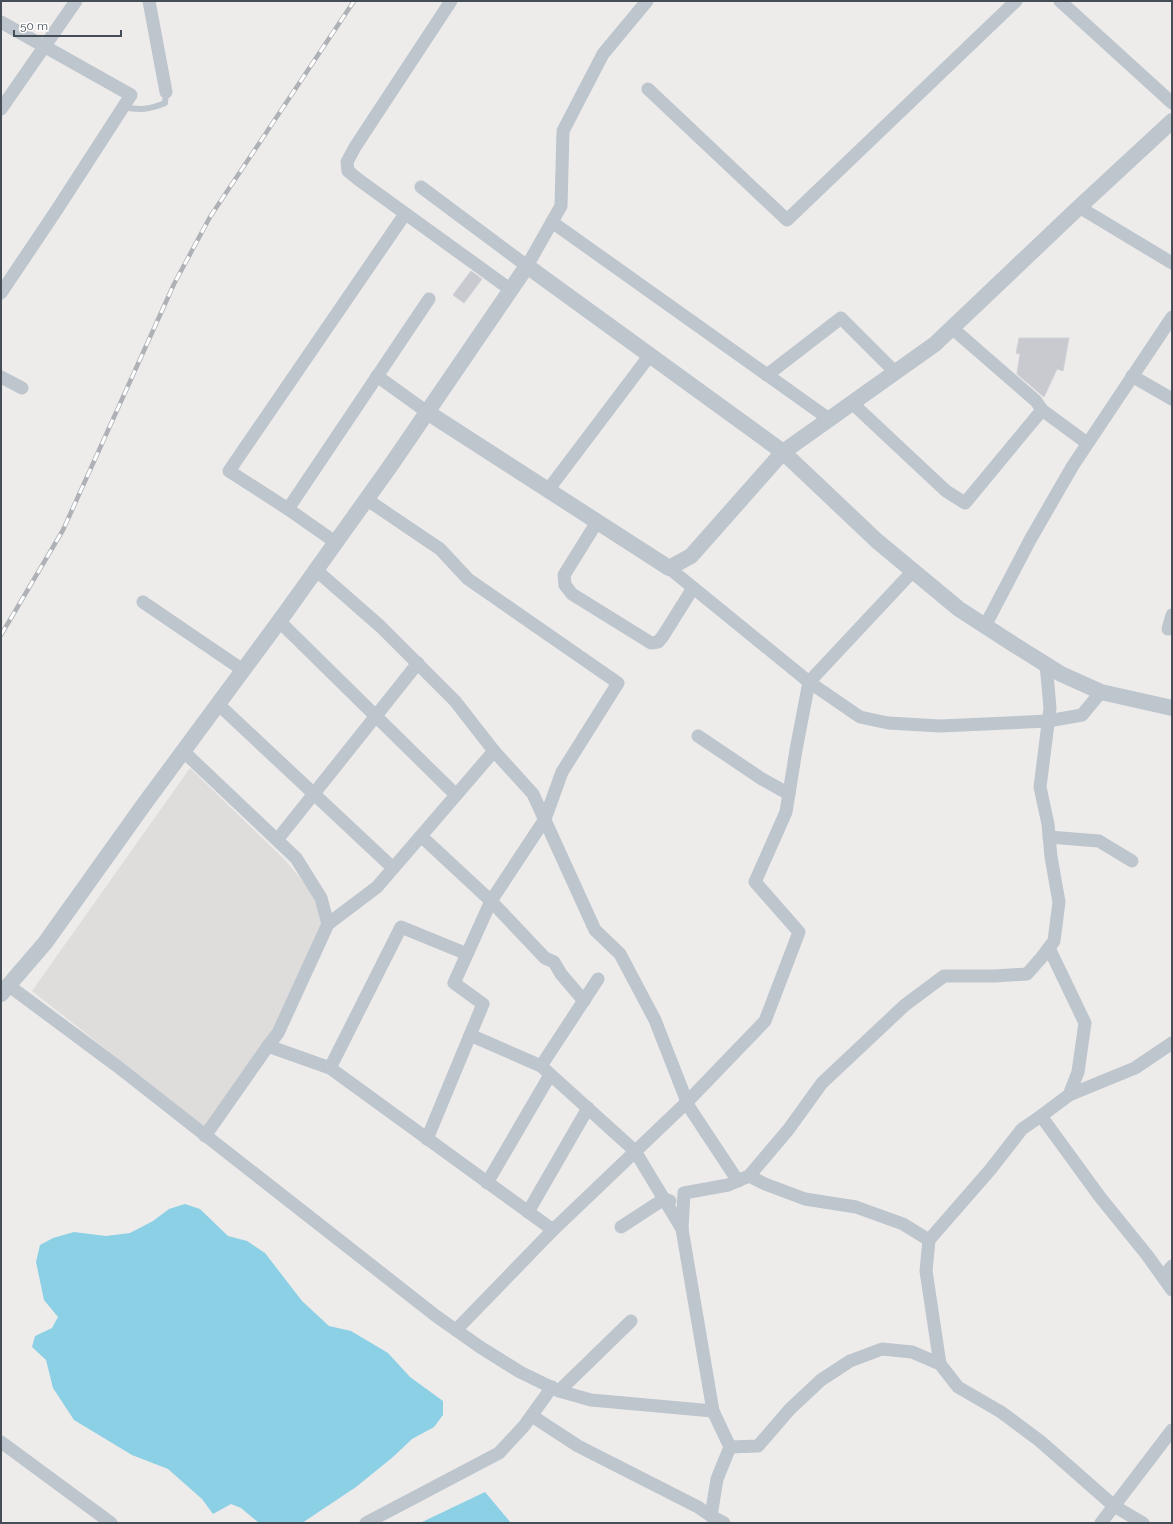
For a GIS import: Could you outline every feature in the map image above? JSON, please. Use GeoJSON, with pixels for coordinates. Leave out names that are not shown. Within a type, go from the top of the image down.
{"type":"FeatureCollection","features":[{"type":"Feature","properties":{"kind":"street"},"geometry":{"type":"LineString","coordinates":[[1,109],[76,1]]}},
{"type":"Feature","properties":{"kind":"street"},"geometry":{"type":"LineString","coordinates":[[149,1],[166,92]]}},
{"type":"Feature","properties":{"kind":"street"},"geometry":{"type":"LineString","coordinates":[[452,1],[347,162],[348,171],[511,290]]}},
{"type":"Feature","properties":{"kind":"street"},"geometry":{"type":"LineString","coordinates":[[647,1],[603,54],[563,131],[561,206],[527,266],[316,570],[183,751],[45,943],[4,989],[117,1066],[456,1330],[520,1372],[555,1389],[591,1400],[713,1411]]}},
{"type":"Feature","properties":{"kind":"street"},"geometry":{"type":"LineString","coordinates":[[648,89],[787,220],[1016,1]]}},
{"type":"Feature","properties":{"kind":"street"},"geometry":{"type":"LineString","coordinates":[[1060,1],[1172,103]]}},
{"type":"Feature","properties":{"kind":"street"},"geometry":{"type":"LineString","coordinates":[[1,22],[131,94],[1,293]]}},
{"type":"Feature","properties":{"kind":"street"},"geometry":{"type":"LineString","coordinates":[[668,568],[691,556],[783,452],[935,344],[1172,121]]}},
{"type":"Feature","properties":{"kind":"street"},"geometry":{"type":"LineString","coordinates":[[421,187],[783,452],[877,541],[959,609],[1061,674],[1101,692],[1172,708]]}},
{"type":"Feature","properties":{"kind":"street"},"geometry":{"type":"LineString","coordinates":[[1079,207],[1172,263]]}},
{"type":"Feature","properties":{"kind":"street"},"geometry":{"type":"LineString","coordinates":[[335,542],[288,509],[229,471],[406,214]]}},
{"type":"Feature","properties":{"kind":"street"},"geometry":{"type":"LineString","coordinates":[[552,222],[829,419]]}},
{"type":"Feature","properties":{"kind":"street"},"geometry":{"type":"LineString","coordinates":[[288,509],[429,299]]}},
{"type":"Feature","properties":{"kind":"street"},"geometry":{"type":"LineString","coordinates":[[985,626],[1030,540],[1072,467],[1172,317]]}},
{"type":"Feature","properties":{"kind":"street"},"geometry":{"type":"LineString","coordinates":[[767,375],[841,318],[895,372]]}},
{"type":"Feature","properties":{"kind":"street"},"geometry":{"type":"LineString","coordinates":[[952,328],[1036,401],[1042,410],[1087,443]]}},
{"type":"Feature","properties":{"kind":"street"},"geometry":{"type":"LineString","coordinates":[[548,490],[650,355]]}},
{"type":"Feature","properties":{"kind":"street"},"geometry":{"type":"LineString","coordinates":[[377,376],[427,412],[668,568],[809,682],[860,717],[888,723],[940,726],[1048,721],[1082,715],[1101,692]]}},
{"type":"Feature","properties":{"kind":"street"},"geometry":{"type":"LineString","coordinates":[[1132,376],[1172,399]]}},
{"type":"Feature","properties":{"kind":"street"},"geometry":{"type":"LineString","coordinates":[[1,377],[22,388]]}},
{"type":"Feature","properties":{"kind":"street"},"geometry":{"type":"LineString","coordinates":[[852,403],[946,490],[965,503],[1042,410]]}},
{"type":"Feature","properties":{"kind":"street"},"geometry":{"type":"LineString","coordinates":[[366,499],[440,549],[468,579],[618,683],[562,772],[545,819],[491,901],[454,983],[483,1004],[427,1139]]}},
{"type":"Feature","properties":{"kind":"street"},"geometry":{"type":"LineString","coordinates":[[597,522],[564,575],[565,585],[572,594],[651,643],[658,642],[663,636],[693,588]]}},
{"type":"Feature","properties":{"kind":"street"},"geometry":{"type":"LineString","coordinates":[[316,570],[381,626],[455,701],[494,751],[533,794],[595,930],[620,954],[655,1020],[686,1102],[743,1178],[765,1184],[805,1199],[856,1207],[903,1224],[929,1240]]}},
{"type":"Feature","properties":{"kind":"street"},"geometry":{"type":"LineString","coordinates":[[456,1330],[553,1230],[686,1102],[765,1021],[800,932],[755,882],[786,812],[809,682],[913,571]]}},
{"type":"Feature","properties":{"kind":"street"},"geometry":{"type":"LineString","coordinates":[[143,602],[243,670]]}},
{"type":"Feature","properties":{"kind":"street"},"geometry":{"type":"LineString","coordinates":[[1168,629],[1172,615]]}},
{"type":"Feature","properties":{"kind":"street"},"geometry":{"type":"LineString","coordinates":[[279,621],[456,795]]}},
{"type":"Feature","properties":{"kind":"street"},"geometry":{"type":"LineString","coordinates":[[277,840],[418,663]]}},
{"type":"Feature","properties":{"kind":"street"},"geometry":{"type":"LineString","coordinates":[[711,1516],[717,1479],[730,1447],[713,1411],[682,1229],[684,1193],[728,1185],[743,1178],[788,1130],[822,1083],[905,1005],[944,976],[994,976],[1027,974],[1054,941],[1059,902],[1040,787],[1050,708],[1046,664]]}},
{"type":"Feature","properties":{"kind":"street"},"geometry":{"type":"LineString","coordinates":[[218,704],[393,868]]}},
{"type":"Feature","properties":{"kind":"street"},"geometry":{"type":"LineString","coordinates":[[698,736],[789,794]]}},
{"type":"Feature","properties":{"kind":"street"},"geometry":{"type":"LineString","coordinates":[[183,751],[296,858],[321,898],[328,924]]}},
{"type":"Feature","properties":{"kind":"street"},"geometry":{"type":"LineString","coordinates":[[205,1136],[278,1033],[328,924],[377,887],[494,751]]}},
{"type":"Feature","properties":{"kind":"street"},"geometry":{"type":"LineString","coordinates":[[421,836],[491,901],[546,958],[554,962],[561,974],[584,1001]]}},
{"type":"Feature","properties":{"kind":"street"},"geometry":{"type":"LineString","coordinates":[[1049,836],[1099,841],[1132,861]]}},
{"type":"Feature","properties":{"kind":"street"},"geometry":{"type":"LineString","coordinates":[[330,1068],[401,927],[467,954]]}},
{"type":"Feature","properties":{"kind":"street"},"geometry":{"type":"LineString","coordinates":[[1049,948],[1085,1023],[1078,1072],[1069,1095]]}},
{"type":"Feature","properties":{"kind":"street"},"geometry":{"type":"LineString","coordinates":[[540,1066],[598,980]]}},
{"type":"Feature","properties":{"kind":"street"},"geometry":{"type":"LineString","coordinates":[[470,1035],[540,1066],[635,1151],[682,1229]]}},
{"type":"Feature","properties":{"kind":"street"},"geometry":{"type":"LineString","coordinates":[[940,1364],[926,1271],[929,1240],[990,1170],[1022,1129],[1069,1095],[1135,1068],[1172,1043]]}},
{"type":"Feature","properties":{"kind":"street"},"geometry":{"type":"LineString","coordinates":[[268,1046],[330,1068],[553,1230]]}},
{"type":"Feature","properties":{"kind":"street"},"geometry":{"type":"LineString","coordinates":[[487,1182],[550,1075]]}},
{"type":"Feature","properties":{"kind":"street"},"geometry":{"type":"LineString","coordinates":[[528,1212],[588,1108]]}},
{"type":"Feature","properties":{"kind":"street"},"geometry":{"type":"LineString","coordinates":[[1041,1116],[1100,1197],[1172,1290]]}},
{"type":"Feature","properties":{"kind":"street"},"geometry":{"type":"LineString","coordinates":[[664,1198],[683,1206]]}},
{"type":"Feature","properties":{"kind":"street"},"geometry":{"type":"LineString","coordinates":[[621,1227],[664,1198]]}},
{"type":"Feature","properties":{"kind":"street"},"geometry":{"type":"LineString","coordinates":[[1163,1277],[1172,1266]]}},
{"type":"Feature","properties":{"kind":"street"},"geometry":{"type":"LineString","coordinates":[[366,1523],[499,1453],[555,1389],[631,1321]]}},
{"type":"Feature","properties":{"kind":"street"},"geometry":{"type":"LineString","coordinates":[[730,1447],[758,1446],[790,1409],[821,1380],[850,1361],[882,1349],[912,1352],[940,1364],[958,1387],[1001,1412],[1040,1441],[1114,1506],[1143,1523]]}},
{"type":"Feature","properties":{"kind":"street"},"geometry":{"type":"LineString","coordinates":[[532,1416],[578,1446],[698,1507],[724,1523]]}},
{"type":"Feature","properties":{"kind":"street"},"geometry":{"type":"LineString","coordinates":[[1101,1523],[1172,1430]]}},
{"type":"Feature","properties":{"kind":"street"},"geometry":{"type":"LineString","coordinates":[[1,1442],[111,1523]]}},
{"type":"Feature","properties":{"kind":"lane"},"geometry":{"type":"LineString","coordinates":[[122,108],[141,110],[155,107],[165,103],[166,92]]}},
{"type":"Feature","properties":{"kind":"shaded area"},"geometry":{"type":"Polygon","coordinates":[[[190,768],[284,859],[317,898],[324,923],[273,1032],[206,1128],[32,991],[190,768]]]}},
{"type":"Feature","properties":{"kind":"water"},"geometry":{"type":"Polygon","coordinates":[[[185,1204],[200,1209],[228,1236],[247,1241],[265,1253],[302,1301],[329,1326],[351,1331],[388,1353],[410,1377],[443,1401],[443,1415],[434,1427],[412,1439],[393,1457],[356,1487],[302,1523],[259,1523],[241,1508],[231,1504],[213,1514],[202,1499],[168,1469],[132,1455],[74,1420],[53,1388],[46,1360],[32,1347],[35,1336],[52,1328],[58,1317],[44,1300],[36,1262],[40,1245],[53,1238],[74,1232],[106,1236],[130,1233],[153,1221],[169,1209],[185,1204]]]}},
{"type":"Feature","properties":{"kind":"water"},"geometry":{"type":"Polygon","coordinates":[[[485,1492],[511,1523],[420,1523],[485,1492]]]}},
{"type":"Feature","properties":{"kind":"building"},"geometry":{"type":"Polygon","coordinates":[[[471,271],[482,279],[464,303],[453,295],[471,271]]]}},
{"type":"Feature","properties":{"kind":"building"},"geometry":{"type":"Polygon","coordinates":[[[1019,338],[1069,338],[1063,371],[1057,369],[1044,397],[1017,374],[1020,354],[1016,353],[1019,338]]]}},
{"type":"Feature","properties":{"kind":"railway"},"geometry":{"type":"LineString","coordinates":[[1,635],[63,530],[174,284],[210,217],[354,1]]}}]}
